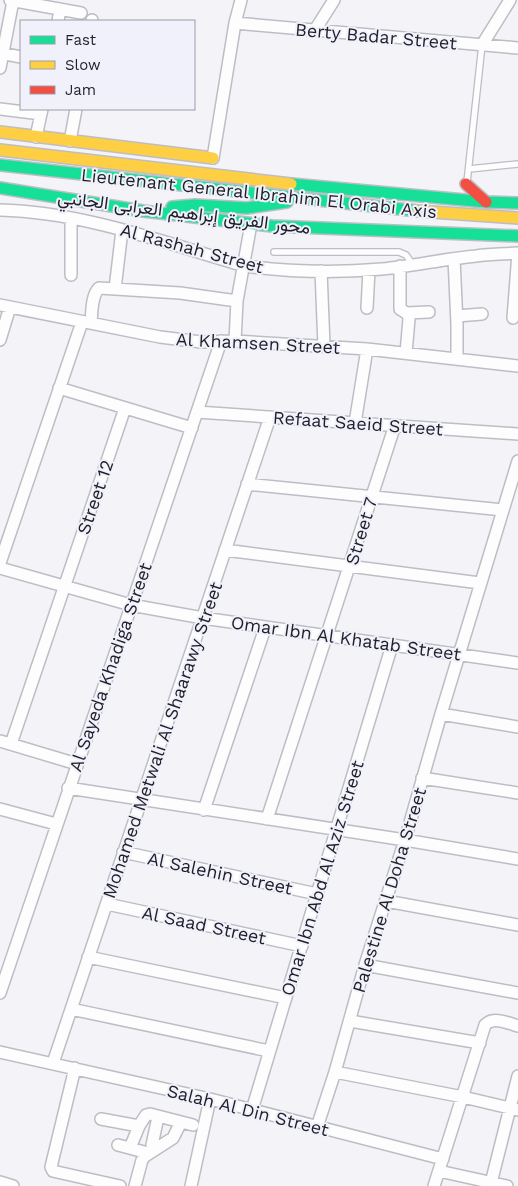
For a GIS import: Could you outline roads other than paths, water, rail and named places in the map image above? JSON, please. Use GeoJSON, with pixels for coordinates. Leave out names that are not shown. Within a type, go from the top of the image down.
{"type":"FeatureCollection","features":[{"type":"Feature","properties":{"kind":"main road"},"geometry":{"type":"LineString","coordinates":[[0,132],[214,158]]}},
{"type":"Feature","properties":{"kind":"main road","name":"Lieutenant General Ibrahim El Orabi Axis"},"geometry":{"type":"LineString","coordinates":[[0,150],[304,186],[486,202],[518,203]]}},
{"type":"Feature","properties":{"kind":"main road","name":"Lieutenant General Ibrahim El Orabi Axis"},"geometry":{"type":"LineString","coordinates":[[0,164],[435,213],[518,218]]}},
{"type":"Feature","properties":{"kind":"main road"},"geometry":{"type":"LineString","coordinates":[[466,184],[486,202]]}},
{"type":"Feature","properties":{"kind":"main road","name":"محور الفريق إبراهيم العرابى الجانبي"},"geometry":{"type":"LineString","coordinates":[[0,188],[143,211],[251,224],[518,236]]}},
{"type":"Feature","properties":{"kind":"main road"},"geometry":{"type":"LineString","coordinates":[[143,211],[188,206],[254,207],[274,205],[300,198]]}},
{"type":"Feature","properties":{"kind":"street"},"geometry":{"type":"LineString","coordinates":[[0,68],[12,0],[81,13]]}},
{"type":"Feature","properties":{"kind":"street"},"geometry":{"type":"LineString","coordinates":[[214,158],[240,0]]}},
{"type":"Feature","properties":{"kind":"street"},"geometry":{"type":"LineString","coordinates":[[315,30],[334,0]]}},
{"type":"Feature","properties":{"kind":"street"},"geometry":{"type":"LineString","coordinates":[[482,45],[510,0]]}},
{"type":"Feature","properties":{"kind":"street"},"geometry":{"type":"LineString","coordinates":[[58,20],[60,9]]}},
{"type":"Feature","properties":{"kind":"street","name":"Berty Badar Street"},"geometry":{"type":"LineString","coordinates":[[235,23],[518,48]]}},
{"type":"Feature","properties":{"kind":"street"},"geometry":{"type":"LineString","coordinates":[[2,53],[20,57]]}},
{"type":"Feature","properties":{"kind":"street"},"geometry":{"type":"LineString","coordinates":[[0,109],[41,112],[36,137]]}},
{"type":"Feature","properties":{"kind":"street"},"geometry":{"type":"LineString","coordinates":[[70,141],[76,110]]}},
{"type":"Feature","properties":{"kind":"street","name":"Al Rashah Street"},"geometry":{"type":"LineString","coordinates":[[0,210],[71,218],[122,230],[244,266],[291,271],[368,270],[518,253]]}},
{"type":"Feature","properties":{"kind":"street"},"geometry":{"type":"LineString","coordinates":[[71,218],[71,275]]}},
{"type":"Feature","properties":{"kind":"street"},"geometry":{"type":"LineString","coordinates":[[235,341],[237,302],[251,224]]}},
{"type":"Feature","properties":{"kind":"street"},"geometry":{"type":"LineString","coordinates":[[115,289],[122,230]]}},
{"type":"Feature","properties":{"kind":"street"},"geometry":{"type":"LineString","coordinates":[[513,318],[518,253]]}},
{"type":"Feature","properties":{"kind":"street"},"geometry":{"type":"LineString","coordinates":[[454,259],[457,359]]}},
{"type":"Feature","properties":{"kind":"street"},"geometry":{"type":"LineString","coordinates":[[400,266],[400,309],[409,318],[406,353]]}},
{"type":"Feature","properties":{"kind":"street"},"geometry":{"type":"LineString","coordinates":[[367,308],[368,270]]}},
{"type":"Feature","properties":{"kind":"street"},"geometry":{"type":"LineString","coordinates":[[321,271],[324,346]]}},
{"type":"Feature","properties":{"kind":"street"},"geometry":{"type":"LineString","coordinates":[[0,563],[59,388],[99,288],[180,293],[237,302]]}},
{"type":"Feature","properties":{"kind":"street"},"geometry":{"type":"LineString","coordinates":[[0,340],[5,306]]}},
{"type":"Feature","properties":{"kind":"street","name":"Al Khamsen Street"},"geometry":{"type":"LineString","coordinates":[[5,306],[160,338],[201,342],[235,341],[367,349],[518,366]]}},
{"type":"Feature","properties":{"kind":"street"},"geometry":{"type":"LineString","coordinates":[[406,313],[429,312]]}},
{"type":"Feature","properties":{"kind":"street"},"geometry":{"type":"LineString","coordinates":[[457,316],[482,314]]}},
{"type":"Feature","properties":{"kind":"street","name":"Al Sayeda Khadiga Street"},"geometry":{"type":"LineString","coordinates":[[1,986],[222,342]]}},
{"type":"Feature","properties":{"kind":"street"},"geometry":{"type":"LineString","coordinates":[[355,422],[367,349]]}},
{"type":"Feature","properties":{"kind":"street"},"geometry":{"type":"LineString","coordinates":[[59,388],[192,428]]}},
{"type":"Feature","properties":{"kind":"street","name":"Street 12"},"geometry":{"type":"LineString","coordinates":[[5,742],[65,586],[125,408]]}},
{"type":"Feature","properties":{"kind":"street","name":"Refaat Saeid Street"},"geometry":{"type":"LineString","coordinates":[[197,412],[518,434]]}},
{"type":"Feature","properties":{"kind":"street","name":"Mohamed Metwali Al Shaarawy Street"},"geometry":{"type":"LineString","coordinates":[[53,1063],[270,417]]}},
{"type":"Feature","properties":{"kind":"street","name":"Street 7"},"geometry":{"type":"LineString","coordinates":[[267,819],[395,425]]}},
{"type":"Feature","properties":{"kind":"street","name":"Palestine Al Doha Street"},"geometry":{"type":"LineString","coordinates":[[317,1127],[518,461]]}},
{"type":"Feature","properties":{"kind":"street"},"geometry":{"type":"LineString","coordinates":[[247,484],[503,510]]}},
{"type":"Feature","properties":{"kind":"street"},"geometry":{"type":"LineString","coordinates":[[225,550],[480,583]]}},
{"type":"Feature","properties":{"kind":"street","name":"Omar Ibn Al Khatab Street"},"geometry":{"type":"LineString","coordinates":[[0,568],[131,605],[265,628],[518,663]]}},
{"type":"Feature","properties":{"kind":"street"},"geometry":{"type":"LineString","coordinates":[[204,810],[265,628]]}},
{"type":"Feature","properties":{"kind":"street","name":"Omar Ibn Abd Al Aziz Street"},"geometry":{"type":"LineString","coordinates":[[252,1110],[392,646]]}},
{"type":"Feature","properties":{"kind":"street"},"geometry":{"type":"LineString","coordinates":[[441,714],[518,728]]}},
{"type":"Feature","properties":{"kind":"street"},"geometry":{"type":"LineString","coordinates":[[5,742],[77,764]]}},
{"type":"Feature","properties":{"kind":"street"},"geometry":{"type":"LineString","coordinates":[[422,778],[518,794]]}},
{"type":"Feature","properties":{"kind":"street"},"geometry":{"type":"LineString","coordinates":[[68,788],[518,859]]}},
{"type":"Feature","properties":{"kind":"street"},"geometry":{"type":"LineString","coordinates":[[0,809],[56,824]]}},
{"type":"Feature","properties":{"kind":"street","name":"Al Salehin Street"},"geometry":{"type":"LineString","coordinates":[[124,852],[317,894]]}},
{"type":"Feature","properties":{"kind":"street"},"geometry":{"type":"LineString","coordinates":[[386,901],[518,925]]}},
{"type":"Feature","properties":{"kind":"street","name":"Al Saad Street"},"geometry":{"type":"LineString","coordinates":[[107,904],[302,946]]}},
{"type":"Feature","properties":{"kind":"street"},"geometry":{"type":"LineString","coordinates":[[88,957],[286,998]]}},
{"type":"Feature","properties":{"kind":"street"},"geometry":{"type":"LineString","coordinates":[[365,965],[518,993]]}},
{"type":"Feature","properties":{"kind":"street"},"geometry":{"type":"LineString","coordinates":[[71,1009],[269,1051]]}},
{"type":"Feature","properties":{"kind":"street"},"geometry":{"type":"LineString","coordinates":[[434,1186],[485,1025],[489,1021],[494,1020],[518,1026]]}},
{"type":"Feature","properties":{"kind":"street"},"geometry":{"type":"LineString","coordinates":[[350,1021],[480,1043]]}},
{"type":"Feature","properties":{"kind":"street","name":"Salah Al Din Street"},"geometry":{"type":"LineString","coordinates":[[0,1052],[210,1099],[443,1159]]}},
{"type":"Feature","properties":{"kind":"street"},"geometry":{"type":"LineString","coordinates":[[75,1068],[51,1163],[53,1171],[120,1186]]}},
{"type":"Feature","properties":{"kind":"street"},"geometry":{"type":"LineString","coordinates":[[335,1072],[514,1109]]}},
{"type":"Feature","properties":{"kind":"street"},"geometry":{"type":"LineString","coordinates":[[491,1183],[514,1109],[518,1076]]}},
{"type":"Feature","properties":{"kind":"street"},"geometry":{"type":"LineString","coordinates":[[191,1186],[210,1099]]}},
{"type":"Feature","properties":{"kind":"street"},"geometry":{"type":"LineString","coordinates":[[130,1148],[138,1126],[146,1115],[193,1125]]}},
{"type":"Feature","properties":{"kind":"street"},"geometry":{"type":"LineString","coordinates":[[150,1152],[158,1117]]}},
{"type":"Feature","properties":{"kind":"street"},"geometry":{"type":"LineString","coordinates":[[101,1119],[138,1126]]}},
{"type":"Feature","properties":{"kind":"street"},"geometry":{"type":"LineString","coordinates":[[135,1186],[142,1160],[150,1152],[173,1138],[181,1122]]}},
{"type":"Feature","properties":{"kind":"street"},"geometry":{"type":"LineString","coordinates":[[118,1145],[150,1152]]}},
{"type":"Feature","properties":{"kind":"street"},"geometry":{"type":"LineString","coordinates":[[439,1171],[507,1186]]}},
{"type":"Feature","properties":{"kind":"street"},"geometry":{"type":"LineString","coordinates":[[0,1183],[13,1186]]}},
{"type":"Feature","properties":{"kind":"lane"},"geometry":{"type":"LineString","coordinates":[[466,184],[482,45]]}},
{"type":"Feature","properties":{"kind":"lane"},"geometry":{"type":"LineString","coordinates":[[469,169],[518,164]]}},
{"type":"Feature","properties":{"kind":"lane"},"geometry":{"type":"LineString","coordinates":[[274,252],[398,252],[406,255],[412,264]]}}]}
